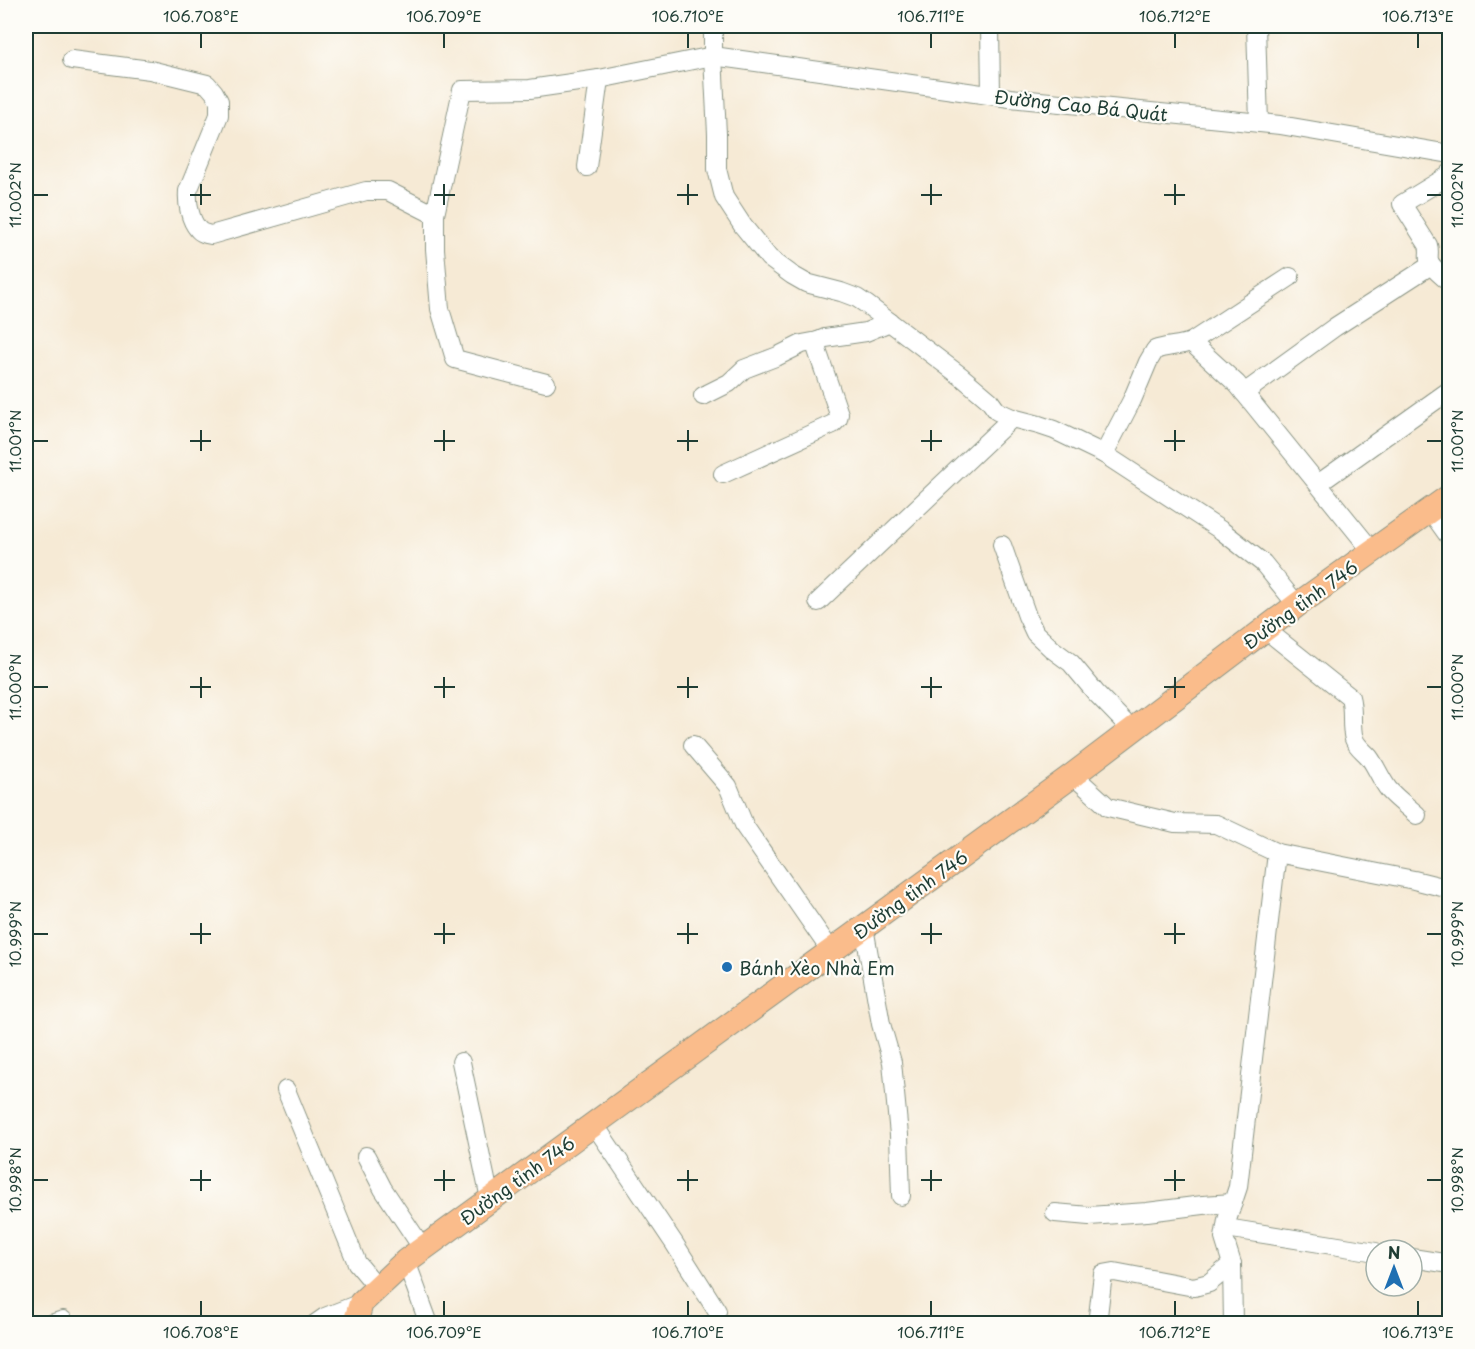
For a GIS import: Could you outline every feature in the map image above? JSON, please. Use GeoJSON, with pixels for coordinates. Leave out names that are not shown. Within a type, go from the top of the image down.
{"type":"FeatureCollection","features":[{"type":"Feature","properties":{"kind":"main road","name":"Đường tỉnh 746"},"geometry":{"type":"LineString","coordinates":[[365,1305],[415,1255],[490,1199],[1073,775],[1297,605],[1449,496]]}},
{"type":"Feature","properties":{"kind":"street"},"geometry":{"type":"LineString","coordinates":[[713,26],[717,169],[724,196],[743,226],[769,258],[806,283],[856,298],[962,377],[989,400],[997,411],[1012,418],[1054,430],[1104,454],[1222,531],[1263,563],[1297,605]]}},
{"type":"Feature","properties":{"kind":"street"},"geometry":{"type":"LineString","coordinates":[[990,26],[991,95]]}},
{"type":"Feature","properties":{"kind":"street"},"geometry":{"type":"LineString","coordinates":[[1257,26],[1259,123]]}},
{"type":"Feature","properties":{"kind":"street","name":"Đường Cao Bá Quát"},"geometry":{"type":"LineString","coordinates":[[435,215],[462,90],[530,89],[599,80],[713,56],[991,95],[1280,125],[1449,157]]}},
{"type":"Feature","properties":{"kind":"street"},"geometry":{"type":"LineString","coordinates":[[72,60],[150,70],[207,84],[214,92],[219,101],[219,116],[188,191],[187,200],[192,220],[204,233],[211,235],[366,191],[388,191],[435,215],[435,249],[440,309],[455,359],[546,383]]}},
{"type":"Feature","properties":{"kind":"street"},"geometry":{"type":"LineString","coordinates":[[586,167],[599,80]]}},
{"type":"Feature","properties":{"kind":"street"},"geometry":{"type":"LineString","coordinates":[[1449,174],[1402,204],[1428,245],[1431,265],[1449,282]]}},
{"type":"Feature","properties":{"kind":"street"},"geometry":{"type":"LineString","coordinates":[[1244,393],[1335,327],[1431,265]]}},
{"type":"Feature","properties":{"kind":"street"},"geometry":{"type":"LineString","coordinates":[[1104,454],[1155,350],[1191,342],[1290,277]]}},
{"type":"Feature","properties":{"kind":"street"},"geometry":{"type":"LineString","coordinates":[[703,396],[729,383],[744,369],[802,344],[866,332],[890,322]]}},
{"type":"Feature","properties":{"kind":"street"},"geometry":{"type":"LineString","coordinates":[[723,474],[833,424],[838,419],[839,414],[817,350],[818,341]]}},
{"type":"Feature","properties":{"kind":"street"},"geometry":{"type":"LineString","coordinates":[[1191,342],[1244,393],[1372,551]]}},
{"type":"Feature","properties":{"kind":"street"},"geometry":{"type":"LineString","coordinates":[[1318,484],[1449,390]]}},
{"type":"Feature","properties":{"kind":"street"},"geometry":{"type":"LineString","coordinates":[[818,602],[1012,418]]}},
{"type":"Feature","properties":{"kind":"street"},"geometry":{"type":"LineString","coordinates":[[1430,510],[1449,538]]}},
{"type":"Feature","properties":{"kind":"street"},"geometry":{"type":"LineString","coordinates":[[1002,545],[1035,633],[1071,663],[1132,730]]}},
{"type":"Feature","properties":{"kind":"street"},"geometry":{"type":"LineString","coordinates":[[1265,629],[1350,697],[1354,740],[1369,758],[1390,792],[1417,815]]}},
{"type":"Feature","properties":{"kind":"street"},"geometry":{"type":"LineString","coordinates":[[693,745],[728,786],[745,827],[831,951]]}},
{"type":"Feature","properties":{"kind":"street"},"geometry":{"type":"LineString","coordinates":[[1073,775],[1108,807],[1175,823],[1216,824],[1277,853],[1449,889]]}},
{"type":"Feature","properties":{"kind":"street"},"geometry":{"type":"LineString","coordinates":[[1233,1323],[1232,1264],[1224,1238],[1238,1186],[1277,853]]}},
{"type":"Feature","properties":{"kind":"street"},"geometry":{"type":"LineString","coordinates":[[864,927],[881,1024],[892,1062],[899,1135],[901,1196]]}},
{"type":"Feature","properties":{"kind":"street"},"geometry":{"type":"LineString","coordinates":[[461,1062],[490,1199]]}},
{"type":"Feature","properties":{"kind":"street"},"geometry":{"type":"LineString","coordinates":[[286,1090],[357,1263],[365,1305],[325,1317],[315,1323]]}},
{"type":"Feature","properties":{"kind":"street"},"geometry":{"type":"LineString","coordinates":[[594,1124],[717,1311]]}},
{"type":"Feature","properties":{"kind":"street"},"geometry":{"type":"LineString","coordinates":[[366,1156],[415,1255],[429,1323]]}},
{"type":"Feature","properties":{"kind":"street"},"geometry":{"type":"LineString","coordinates":[[1055,1213],[1089,1216],[1233,1203]]}},
{"type":"Feature","properties":{"kind":"street"},"geometry":{"type":"LineString","coordinates":[[1226,1228],[1364,1250]]}},
{"type":"Feature","properties":{"kind":"street"},"geometry":{"type":"LineString","coordinates":[[1424,1260],[1449,1264]]}},
{"type":"Feature","properties":{"kind":"street"},"geometry":{"type":"LineString","coordinates":[[1097,1323],[1103,1274],[1114,1272],[1194,1287],[1209,1283],[1232,1264]]}},
{"type":"Feature","properties":{"kind":"place","name":"Bánh Xèo Nhà Em"},"geometry":{"type":"Point","coordinates":[727,967]}}]}
